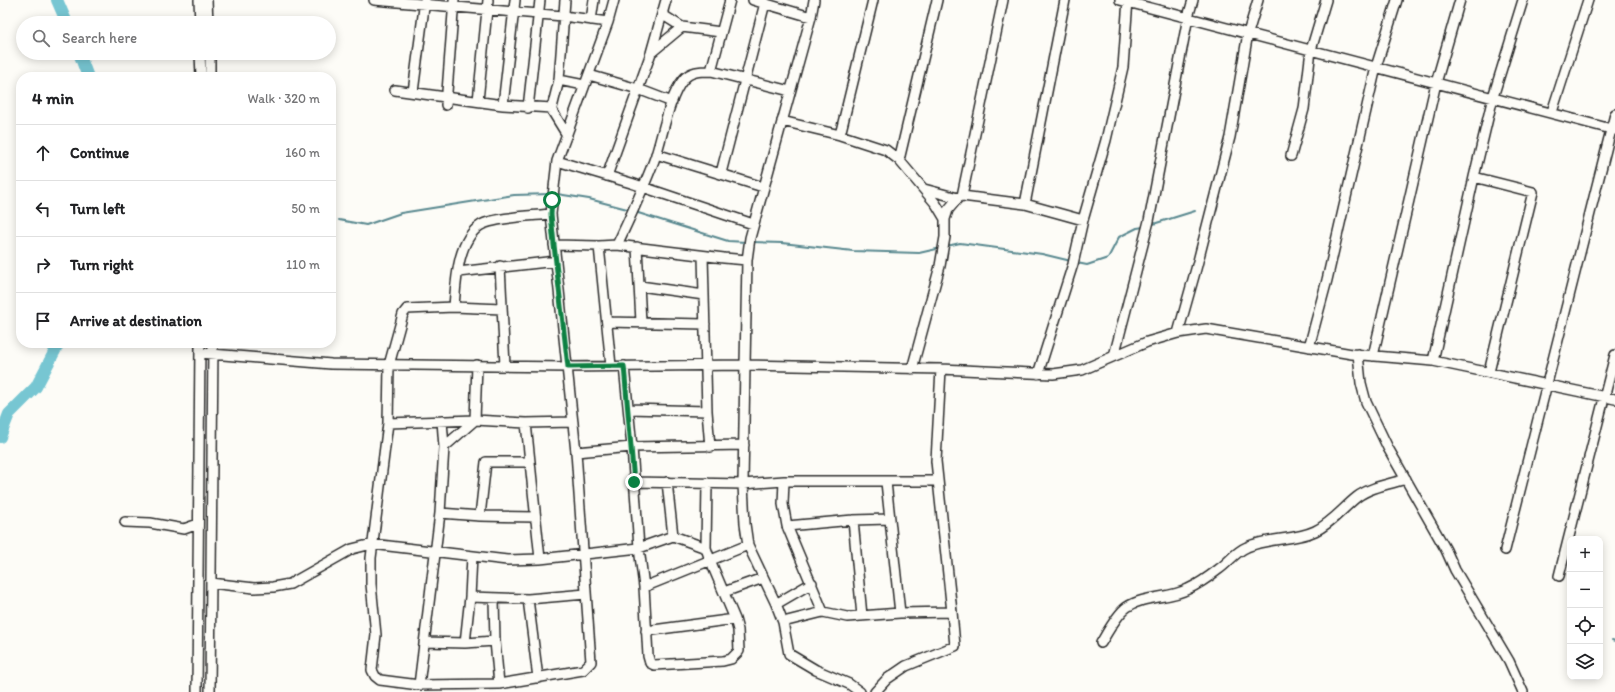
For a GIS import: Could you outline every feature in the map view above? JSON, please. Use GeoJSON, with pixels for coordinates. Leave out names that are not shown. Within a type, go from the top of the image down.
{"type":"FeatureCollection","features":[{"type":"Feature","properties":{"kind":"street"},"geometry":{"type":"LineString","coordinates":[[199,0],[200,16]]}},
{"type":"Feature","properties":{"kind":"street"},"geometry":{"type":"LineString","coordinates":[[207,0],[208,16]]}},
{"type":"Feature","properties":{"kind":"street"},"geometry":{"type":"LineString","coordinates":[[374,0],[487,5],[514,12],[608,22]]}},
{"type":"Feature","properties":{"kind":"street"},"geometry":{"type":"LineString","coordinates":[[503,105],[515,0]]}},
{"type":"Feature","properties":{"kind":"street"},"geometry":{"type":"LineString","coordinates":[[528,108],[540,0]]}},
{"type":"Feature","properties":{"kind":"street"},"geometry":{"type":"LineString","coordinates":[[551,109],[554,107],[559,80],[562,16],[565,0]]}},
{"type":"Feature","properties":{"kind":"street"},"geometry":{"type":"LineString","coordinates":[[591,20],[594,0]]}},
{"type":"Feature","properties":{"kind":"street"},"geometry":{"type":"LineString","coordinates":[[502,309],[454,307],[406,309],[405,311],[389,365],[388,423],[372,544],[371,584],[376,634],[372,670],[375,676],[380,680],[419,684],[499,684],[583,670],[591,662],[582,554],[576,452],[551,214],[557,161],[608,22],[614,0]]}},
{"type":"Feature","properties":{"kind":"street"},"geometry":{"type":"LineString","coordinates":[[607,176],[652,53],[666,0]]}},
{"type":"Feature","properties":{"kind":"street"},"geometry":{"type":"LineString","coordinates":[[711,71],[730,0]]}},
{"type":"Feature","properties":{"kind":"street"},"geometry":{"type":"LineString","coordinates":[[753,0],[811,17]]}},
{"type":"Feature","properties":{"kind":"street"},"geometry":{"type":"LineString","coordinates":[[814,0],[811,17],[753,224],[747,260],[743,484],[744,514],[748,544],[783,622],[790,654],[816,670],[849,684],[860,692]]}},
{"type":"Feature","properties":{"kind":"street"},"geometry":{"type":"LineString","coordinates":[[840,135],[873,0]]}},
{"type":"Feature","properties":{"kind":"street"},"geometry":{"type":"LineString","coordinates":[[899,160],[937,0]]}},
{"type":"Feature","properties":{"kind":"street"},"geometry":{"type":"LineString","coordinates":[[912,369],[940,266],[945,237],[945,219],[948,210],[960,197],[1003,0]]}},
{"type":"Feature","properties":{"kind":"street"},"geometry":{"type":"LineString","coordinates":[[1025,204],[1065,0]]}},
{"type":"Feature","properties":{"kind":"street"},"geometry":{"type":"LineString","coordinates":[[1114,356],[1149,221],[1188,17],[1193,0]]}},
{"type":"Feature","properties":{"kind":"street"},"geometry":{"type":"LineString","coordinates":[[1178,333],[1196,270],[1230,137],[1248,33],[1258,0]]}},
{"type":"Feature","properties":{"kind":"street"},"geometry":{"type":"LineString","coordinates":[[1291,156],[1304,109],[1311,50],[1326,0]]}},
{"type":"Feature","properties":{"kind":"street"},"geometry":{"type":"LineString","coordinates":[[1309,347],[1376,67],[1397,0]]}},
{"type":"Feature","properties":{"kind":"street"},"geometry":{"type":"LineString","coordinates":[[1373,356],[1436,83],[1460,0]]}},
{"type":"Feature","properties":{"kind":"street"},"geometry":{"type":"LineString","coordinates":[[1434,361],[1493,97],[1523,0]]}},
{"type":"Feature","properties":{"kind":"street"},"geometry":{"type":"LineString","coordinates":[[1552,112],[1588,0]]}},
{"type":"Feature","properties":{"kind":"street"},"geometry":{"type":"LineString","coordinates":[[1038,374],[1072,264],[1106,140],[1123,67],[1125,1],[1613,129]]}},
{"type":"Feature","properties":{"kind":"street"},"geometry":{"type":"LineString","coordinates":[[413,92],[425,2]]}},
{"type":"Feature","properties":{"kind":"street"},"geometry":{"type":"LineString","coordinates":[[446,101],[453,3]]}},
{"type":"Feature","properties":{"kind":"street"},"geometry":{"type":"LineString","coordinates":[[721,173],[765,4]]}},
{"type":"Feature","properties":{"kind":"street"},"geometry":{"type":"LineString","coordinates":[[478,101],[487,5]]}},
{"type":"Feature","properties":{"kind":"street"},"geometry":{"type":"LineString","coordinates":[[663,15],[682,27],[721,32]]}},
{"type":"Feature","properties":{"kind":"street"},"geometry":{"type":"LineString","coordinates":[[652,53],[682,27]]}},
{"type":"Feature","properties":{"kind":"street"},"geometry":{"type":"LineString","coordinates":[[200,60],[201,72]]}},
{"type":"Feature","properties":{"kind":"street"},"geometry":{"type":"LineString","coordinates":[[210,60],[210,72]]}},
{"type":"Feature","properties":{"kind":"street"},"geometry":{"type":"LineString","coordinates":[[617,245],[643,188],[656,154],[672,102],[686,77],[699,70],[711,71],[790,92]]}},
{"type":"Feature","properties":{"kind":"street"},"geometry":{"type":"LineString","coordinates":[[589,75],[638,89],[672,102]]}},
{"type":"Feature","properties":{"kind":"street"},"geometry":{"type":"LineString","coordinates":[[559,80],[584,85]]}},
{"type":"Feature","properties":{"kind":"street"},"geometry":{"type":"LineString","coordinates":[[395,90],[413,92],[446,101],[478,101],[528,108],[551,109]]}},
{"type":"Feature","properties":{"kind":"street"},"geometry":{"type":"LineString","coordinates":[[551,109],[567,135]]}},
{"type":"Feature","properties":{"kind":"street"},"geometry":{"type":"LineString","coordinates":[[1505,550],[1546,385],[1613,129],[1615,114]]}},
{"type":"Feature","properties":{"kind":"street"},"geometry":{"type":"LineString","coordinates":[[782,121],[840,135],[886,150],[899,160],[936,204],[945,219]]}},
{"type":"Feature","properties":{"kind":"street"},"geometry":{"type":"LineString","coordinates":[[656,154],[763,187]]}},
{"type":"Feature","properties":{"kind":"street"},"geometry":{"type":"LineString","coordinates":[[557,161],[753,224]]}},
{"type":"Feature","properties":{"kind":"street"},"geometry":{"type":"LineString","coordinates":[[1474,177],[1533,192],[1489,372]]}},
{"type":"Feature","properties":{"kind":"street"},"geometry":{"type":"LineString","coordinates":[[924,190],[960,197],[1025,204],[1083,220]]}},
{"type":"Feature","properties":{"kind":"street"},"geometry":{"type":"LineString","coordinates":[[454,307],[460,260],[471,236],[482,224],[499,220],[551,214]]}},
{"type":"Feature","properties":{"kind":"street"},"geometry":{"type":"LineString","coordinates":[[554,245],[617,245],[747,260]]}},
{"type":"Feature","properties":{"kind":"street"},"geometry":{"type":"LineString","coordinates":[[599,246],[611,366]]}},
{"type":"Feature","properties":{"kind":"street"},"geometry":{"type":"LineString","coordinates":[[637,247],[641,322]]}},
{"type":"Feature","properties":{"kind":"street"},"geometry":{"type":"LineString","coordinates":[[703,256],[706,324],[707,411],[710,447]]}},
{"type":"Feature","properties":{"kind":"street"},"geometry":{"type":"LineString","coordinates":[[458,272],[500,266],[556,261]]}},
{"type":"Feature","properties":{"kind":"street"},"geometry":{"type":"LineString","coordinates":[[500,266],[505,366]]}},
{"type":"Feature","properties":{"kind":"street"},"geometry":{"type":"LineString","coordinates":[[640,286],[704,295]]}},
{"type":"Feature","properties":{"kind":"street"},"geometry":{"type":"LineString","coordinates":[[607,322],[706,324]]}},
{"type":"Feature","properties":{"kind":"street"},"geometry":{"type":"LineString","coordinates":[[200,353],[330,364],[568,367],[745,365],[941,369],[1053,374],[1082,370],[1147,342],[1178,333],[1213,330],[1358,354],[1434,361],[1615,399]]}},
{"type":"Feature","properties":{"kind":"street"},"geometry":{"type":"LineString","coordinates":[[197,692],[200,348]]}},
{"type":"Feature","properties":{"kind":"street"},"geometry":{"type":"LineString","coordinates":[[210,692],[214,348]]}},
{"type":"Feature","properties":{"kind":"street"},"geometry":{"type":"LineString","coordinates":[[1358,354],[1361,383],[1366,402],[1388,448],[1446,550],[1455,570],[1509,661],[1523,692]]}},
{"type":"Feature","properties":{"kind":"street"},"geometry":{"type":"LineString","coordinates":[[1559,576],[1615,355]]}},
{"type":"Feature","properties":{"kind":"street"},"geometry":{"type":"LineString","coordinates":[[444,447],[475,420],[477,366]]}},
{"type":"Feature","properties":{"kind":"street"},"geometry":{"type":"LineString","coordinates":[[624,366],[632,448],[638,548],[644,587],[648,656],[650,663],[654,665],[724,661],[732,659],[739,651],[738,630],[735,619],[706,548],[707,482]]}},
{"type":"Feature","properties":{"kind":"street"},"geometry":{"type":"LineString","coordinates":[[875,692],[887,679],[906,666],[954,646],[952,612],[936,461],[941,369]]}},
{"type":"Feature","properties":{"kind":"street"},"geometry":{"type":"LineString","coordinates":[[628,409],[707,411]]}},
{"type":"Feature","properties":{"kind":"street"},"geometry":{"type":"LineString","coordinates":[[388,423],[475,420],[526,423],[573,422]]}},
{"type":"Feature","properties":{"kind":"street"},"geometry":{"type":"LineString","coordinates":[[419,684],[440,513],[444,447],[442,421]]}},
{"type":"Feature","properties":{"kind":"street"},"geometry":{"type":"LineString","coordinates":[[526,423],[540,559]]}},
{"type":"Feature","properties":{"kind":"street"},"geometry":{"type":"LineString","coordinates":[[576,452],[632,448],[744,445]]}},
{"type":"Feature","properties":{"kind":"street"},"geometry":{"type":"LineString","coordinates":[[480,516],[486,462],[489,460],[530,462]]}},
{"type":"Feature","properties":{"kind":"street"},"geometry":{"type":"LineString","coordinates":[[1101,644],[1114,622],[1126,607],[1135,602],[1173,595],[1188,589],[1220,569],[1243,549],[1259,543],[1307,535],[1322,527],[1367,491],[1406,479]]}},
{"type":"Feature","properties":{"kind":"street"},"geometry":{"type":"LineString","coordinates":[[634,482],[707,482],[743,484],[784,481],[938,481]]}},
{"type":"Feature","properties":{"kind":"street"},"geometry":{"type":"LineString","coordinates":[[784,481],[784,504],[787,526],[812,583],[822,612]]}},
{"type":"Feature","properties":{"kind":"street"},"geometry":{"type":"LineString","coordinates":[[667,482],[673,536]]}},
{"type":"Feature","properties":{"kind":"street"},"geometry":{"type":"LineString","coordinates":[[886,482],[900,613]]}},
{"type":"Feature","properties":{"kind":"street"},"geometry":{"type":"LineString","coordinates":[[440,513],[480,516],[536,517]]}},
{"type":"Feature","properties":{"kind":"street"},"geometry":{"type":"LineString","coordinates":[[787,526],[853,520],[889,519]]}},
{"type":"Feature","properties":{"kind":"street"},"geometry":{"type":"LineString","coordinates":[[853,520],[862,616]]}},
{"type":"Feature","properties":{"kind":"street"},"geometry":{"type":"LineString","coordinates":[[125,522],[150,523],[184,529],[198,524]]}},
{"type":"Feature","properties":{"kind":"street"},"geometry":{"type":"LineString","coordinates":[[211,583],[254,588],[290,584],[352,549],[372,544],[436,550],[506,560],[540,559],[638,548],[673,536],[706,548]]}},
{"type":"Feature","properties":{"kind":"street"},"geometry":{"type":"LineString","coordinates":[[644,587],[748,544]]}},
{"type":"Feature","properties":{"kind":"street"},"geometry":{"type":"LineString","coordinates":[[465,643],[470,597],[472,556]]}},
{"type":"Feature","properties":{"kind":"street"},"geometry":{"type":"LineString","coordinates":[[724,592],[764,578]]}},
{"type":"Feature","properties":{"kind":"street"},"geometry":{"type":"LineString","coordinates":[[776,604],[812,583]]}},
{"type":"Feature","properties":{"kind":"street"},"geometry":{"type":"LineString","coordinates":[[470,597],[528,599],[586,594]]}},
{"type":"Feature","properties":{"kind":"street"},"geometry":{"type":"LineString","coordinates":[[494,599],[495,641],[499,684]]}},
{"type":"Feature","properties":{"kind":"street"},"geometry":{"type":"LineString","coordinates":[[528,599],[538,678]]}},
{"type":"Feature","properties":{"kind":"street"},"geometry":{"type":"LineString","coordinates":[[783,622],[822,612],[847,617],[900,613],[952,612]]}},
{"type":"Feature","properties":{"kind":"street"},"geometry":{"type":"LineString","coordinates":[[646,631],[735,619]]}},
{"type":"Feature","properties":{"kind":"street"},"geometry":{"type":"LineString","coordinates":[[424,642],[465,643],[495,641]]}},
{"type":"Feature","properties":{"kind":"waterway"},"geometry":{"type":"LineString","coordinates":[[57,0],[64,16]]}},
{"type":"Feature","properties":{"kind":"waterway"},"geometry":{"type":"LineString","coordinates":[[82,60],[86,72]]}},
{"type":"Feature","properties":{"kind":"waterway"},"geometry":{"type":"LineString","coordinates":[[339,220],[366,225],[401,213],[514,195],[551,194]]}},
{"type":"Feature","properties":{"kind":"waterway"},"geometry":{"type":"LineString","coordinates":[[557,194],[589,199],[631,210]]}},
{"type":"Feature","properties":{"kind":"waterway"},"geometry":{"type":"LineString","coordinates":[[1150,225],[1195,211]]}},
{"type":"Feature","properties":{"kind":"waterway"},"geometry":{"type":"LineString","coordinates":[[635,212],[728,241],[746,242]]}},
{"type":"Feature","properties":{"kind":"waterway"},"geometry":{"type":"LineString","coordinates":[[1077,263],[1087,265],[1108,258],[1119,237],[1137,228],[1144,227]]}},
{"type":"Feature","properties":{"kind":"waterway"},"geometry":{"type":"LineString","coordinates":[[752,242],[782,243],[853,251],[919,253],[941,248]]}},
{"type":"Feature","properties":{"kind":"waterway"},"geometry":{"type":"LineString","coordinates":[[947,246],[960,243],[1042,254],[1071,261]]}},
{"type":"Feature","properties":{"kind":"waterway"},"geometry":{"type":"LineString","coordinates":[[0,437],[9,414],[36,387],[56,348]]}},
{"type":"Feature","properties":{"kind":"route"},"geometry":{"type":"LineString","coordinates":[[552,200],[551,214],[568,367],[624,366],[634,482]]}}]}
